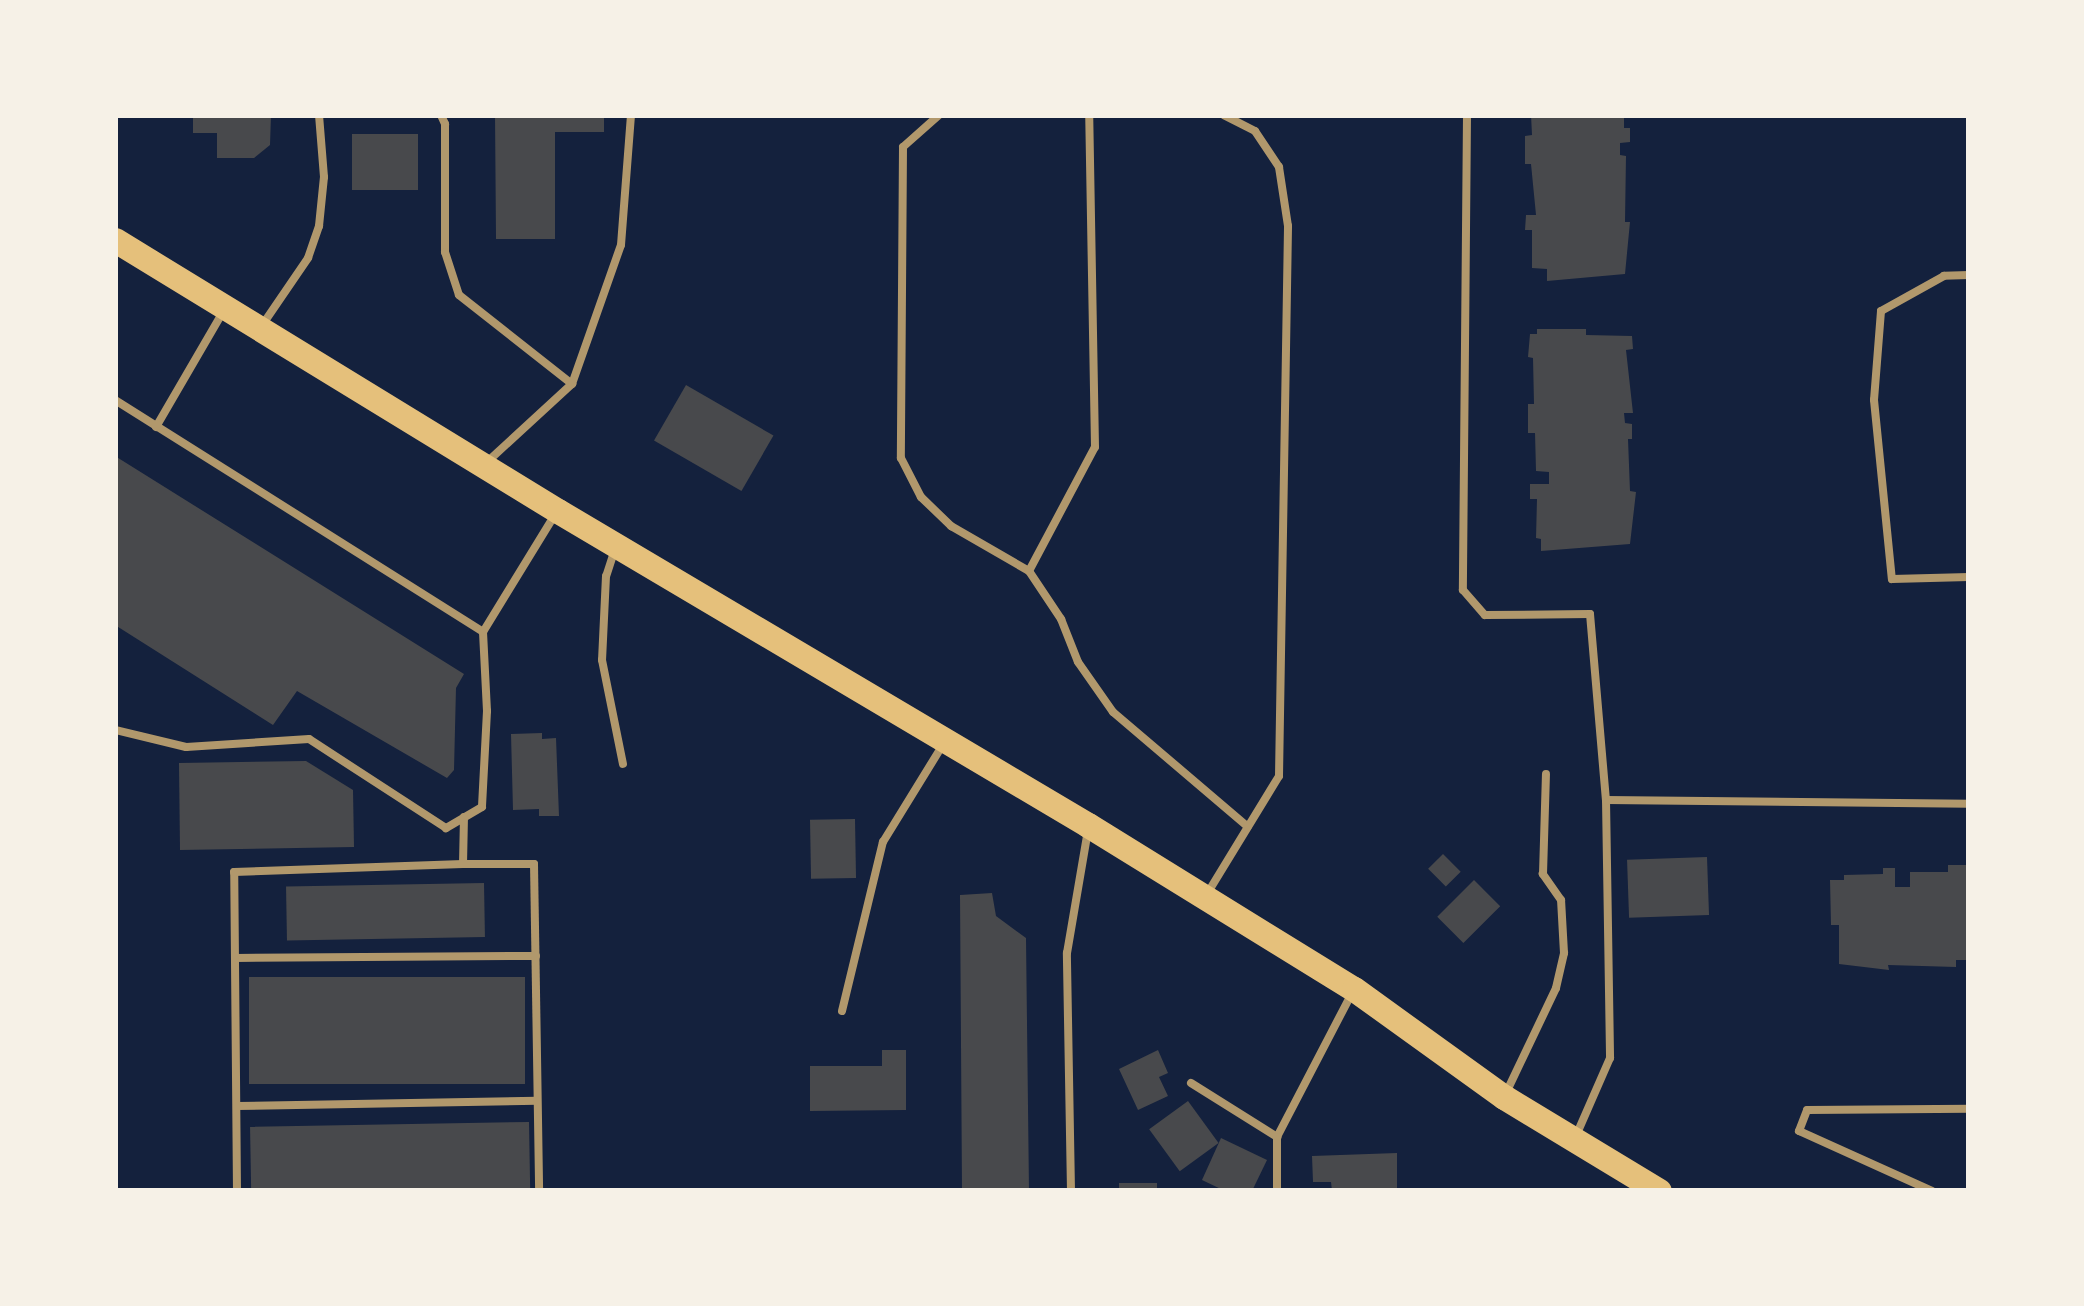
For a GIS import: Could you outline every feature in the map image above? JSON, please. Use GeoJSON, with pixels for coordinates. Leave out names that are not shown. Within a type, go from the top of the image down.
{"type":"FeatureCollection","features":[{"type":"Feature","properties":{"kind":"highway"},"geometry":{"type":"LineString","coordinates":[[115,240],[558,510],[947,738],[1354,990],[1504,1097],[1660,1191]]}},
{"type":"Feature","properties":{"kind":"lane"},"geometry":{"type":"LineString","coordinates":[[260,328],[308,258],[319,226],[324,177],[318,115]]}},
{"type":"Feature","properties":{"kind":"lane"},"geometry":{"type":"LineString","coordinates":[[441,115],[446,124],[446,252],[459,296],[572,384]]}},
{"type":"Feature","properties":{"kind":"lane"},"geometry":{"type":"LineString","coordinates":[[486,463],[572,384],[621,244],[631,115]]}},
{"type":"Feature","properties":{"kind":"lane"},"geometry":{"type":"LineString","coordinates":[[938,115],[903,147],[901,458],[921,497],[951,526],[1029,572],[1062,619],[1078,662],[1113,712],[1248,827]]}},
{"type":"Feature","properties":{"kind":"lane"},"geometry":{"type":"LineString","coordinates":[[1029,572],[1095,448],[1089,115]]}},
{"type":"Feature","properties":{"kind":"lane"},"geometry":{"type":"LineString","coordinates":[[1205,898],[1279,776],[1288,226],[1279,167],[1255,132],[1224,115]]}},
{"type":"Feature","properties":{"kind":"lane"},"geometry":{"type":"LineString","coordinates":[[1467,115],[1464,590],[1485,615],[1590,614],[1606,800],[1610,1058],[1574,1140]]}},
{"type":"Feature","properties":{"kind":"lane"},"geometry":{"type":"LineString","coordinates":[[1969,276],[1944,276],[1881,311],[1874,400],[1892,580],[1969,577]]}},
{"type":"Feature","properties":{"kind":"lane"},"geometry":{"type":"LineString","coordinates":[[156,427],[226,307]]}},
{"type":"Feature","properties":{"kind":"lane"},"geometry":{"type":"LineString","coordinates":[[115,400],[482,632]]}},
{"type":"Feature","properties":{"kind":"lane"},"geometry":{"type":"LineString","coordinates":[[115,730],[186,747],[309,739],[446,828],[482,806],[487,711],[482,632],[558,510]]}},
{"type":"Feature","properties":{"kind":"lane"},"geometry":{"type":"LineString","coordinates":[[617,545],[606,576],[602,660],[623,764]]}},
{"type":"Feature","properties":{"kind":"lane"},"geometry":{"type":"LineString","coordinates":[[842,1011],[883,842],[947,738]]}},
{"type":"Feature","properties":{"kind":"lane"},"geometry":{"type":"LineString","coordinates":[[1504,1097],[1556,988],[1564,953],[1561,900],[1543,874],[1546,774]]}},
{"type":"Feature","properties":{"kind":"lane"},"geometry":{"type":"LineString","coordinates":[[1606,800],[1969,804]]}},
{"type":"Feature","properties":{"kind":"lane"},"geometry":{"type":"LineString","coordinates":[[463,864],[464,817]]}},
{"type":"Feature","properties":{"kind":"lane"},"geometry":{"type":"LineString","coordinates":[[1071,1191],[1067,953],[1088,825]]}},
{"type":"Feature","properties":{"kind":"lane"},"geometry":{"type":"LineString","coordinates":[[237,1191],[234,872],[534,864],[539,1191]]}},
{"type":"Feature","properties":{"kind":"lane"},"geometry":{"type":"LineString","coordinates":[[235,958],[536,956]]}},
{"type":"Feature","properties":{"kind":"lane"},"geometry":{"type":"LineString","coordinates":[[1277,1191],[1277,1137],[1354,990]]}},
{"type":"Feature","properties":{"kind":"lane"},"geometry":{"type":"LineString","coordinates":[[1191,1083],[1277,1137]]}},
{"type":"Feature","properties":{"kind":"lane"},"geometry":{"type":"LineString","coordinates":[[237,1106],[538,1102]]}},
{"type":"Feature","properties":{"kind":"lane"},"geometry":{"type":"LineString","coordinates":[[1932,1191],[1799,1131],[1807,1110],[1969,1109]]}},
{"type":"Feature","properties":{"kind":"building"},"geometry":{"type":"Polygon","coordinates":[[[193,115],[271,115],[270,145],[254,158],[217,158],[217,133],[193,133],[193,115]]]}},
{"type":"Feature","properties":{"kind":"building"},"geometry":{"type":"Polygon","coordinates":[[[495,115],[604,115],[604,132],[555,132],[555,239],[496,239],[495,115]]]}},
{"type":"Feature","properties":{"kind":"building"},"geometry":{"type":"Polygon","coordinates":[[[1531,115],[1624,115],[1624,128],[1630,128],[1630,142],[1620,143],[1620,155],[1626,156],[1625,222],[1630,222],[1625,274],[1547,281],[1547,269],[1532,268],[1532,230],[1525,230],[1526,215],[1536,215],[1531,164],[1525,164],[1525,136],[1532,135],[1531,115]]]}},
{"type":"Feature","properties":{"kind":"building"},"geometry":{"type":"Polygon","coordinates":[[[352,134],[418,134],[418,190],[352,190],[352,134]]]}},
{"type":"Feature","properties":{"kind":"building"},"geometry":{"type":"Polygon","coordinates":[[[1537,329],[1586,329],[1586,335],[1632,336],[1633,349],[1626,350],[1633,413],[1624,413],[1625,423],[1632,424],[1632,439],[1628,439],[1630,491],[1636,492],[1630,544],[1541,551],[1541,539],[1536,538],[1537,499],[1530,499],[1530,484],[1549,484],[1549,472],[1536,471],[1535,433],[1528,433],[1528,404],[1534,404],[1533,358],[1528,357],[1530,334],[1537,334],[1537,329]]]}},
{"type":"Feature","properties":{"kind":"building"},"geometry":{"type":"Polygon","coordinates":[[[686,385],[773,436],[741,491],[654,440],[686,385]]]}},
{"type":"Feature","properties":{"kind":"building"},"geometry":{"type":"Polygon","coordinates":[[[115,456],[464,674],[456,688],[454,770],[447,778],[297,691],[273,725],[115,625],[115,456]]]}},
{"type":"Feature","properties":{"kind":"building"},"geometry":{"type":"Polygon","coordinates":[[[542,733],[542,739],[556,738],[559,816],[539,816],[539,809],[513,810],[511,734],[542,733]]]}},
{"type":"Feature","properties":{"kind":"building"},"geometry":{"type":"Polygon","coordinates":[[[306,761],[353,790],[354,847],[180,850],[179,763],[306,761]]]}},
{"type":"Feature","properties":{"kind":"building"},"geometry":{"type":"Polygon","coordinates":[[[855,819],[856,878],[811,879],[810,820],[855,819]]]}},
{"type":"Feature","properties":{"kind":"building"},"geometry":{"type":"Polygon","coordinates":[[[1443,854],[1461,872],[1446,887],[1428,869],[1443,854]]]}},
{"type":"Feature","properties":{"kind":"building"},"geometry":{"type":"Polygon","coordinates":[[[1707,857],[1709,915],[1629,918],[1627,860],[1707,857]]]}},
{"type":"Feature","properties":{"kind":"building"},"geometry":{"type":"Polygon","coordinates":[[[1948,865],[1969,865],[1969,960],[1956,960],[1956,967],[1888,965],[1889,970],[1839,964],[1839,925],[1831,925],[1830,880],[1844,880],[1844,875],[1883,874],[1883,868],[1895,868],[1895,887],[1910,887],[1910,872],[1948,872],[1948,865]]]}},
{"type":"Feature","properties":{"kind":"building"},"geometry":{"type":"Polygon","coordinates":[[[1474,880],[1500,906],[1463,943],[1437,917],[1474,880]]]}},
{"type":"Feature","properties":{"kind":"building"},"geometry":{"type":"Polygon","coordinates":[[[484,883],[485,937],[287,940],[286,886],[484,883]]]}},
{"type":"Feature","properties":{"kind":"building"},"geometry":{"type":"Polygon","coordinates":[[[992,893],[996,916],[1026,938],[1029,1191],[962,1191],[960,895],[992,893]]]}},
{"type":"Feature","properties":{"kind":"building"},"geometry":{"type":"Polygon","coordinates":[[[249,977],[525,977],[525,1084],[249,1084],[249,977]]]}},
{"type":"Feature","properties":{"kind":"building"},"geometry":{"type":"Polygon","coordinates":[[[882,1050],[906,1050],[906,1110],[810,1111],[810,1066],[882,1066],[882,1050]]]}},
{"type":"Feature","properties":{"kind":"building"},"geometry":{"type":"Polygon","coordinates":[[[1158,1050],[1168,1073],[1159,1077],[1168,1096],[1138,1110],[1119,1069],[1158,1050]]]}},
{"type":"Feature","properties":{"kind":"building"},"geometry":{"type":"Polygon","coordinates":[[[1188,1101],[1219,1143],[1180,1171],[1149,1129],[1188,1101]]]}},
{"type":"Feature","properties":{"kind":"building"},"geometry":{"type":"Polygon","coordinates":[[[529,1122],[530,1191],[251,1191],[250,1127],[529,1122]]]}},
{"type":"Feature","properties":{"kind":"building"},"geometry":{"type":"Polygon","coordinates":[[[1221,1138],[1267,1160],[1252,1191],[1225,1191],[1202,1180],[1221,1138]]]}},
{"type":"Feature","properties":{"kind":"building"},"geometry":{"type":"Polygon","coordinates":[[[1397,1153],[1397,1191],[1332,1191],[1331,1182],[1313,1182],[1312,1156],[1397,1153]]]}},
{"type":"Feature","properties":{"kind":"building"},"geometry":{"type":"Polygon","coordinates":[[[1119,1183],[1157,1183],[1157,1191],[1119,1191],[1119,1183]]]}}]}
